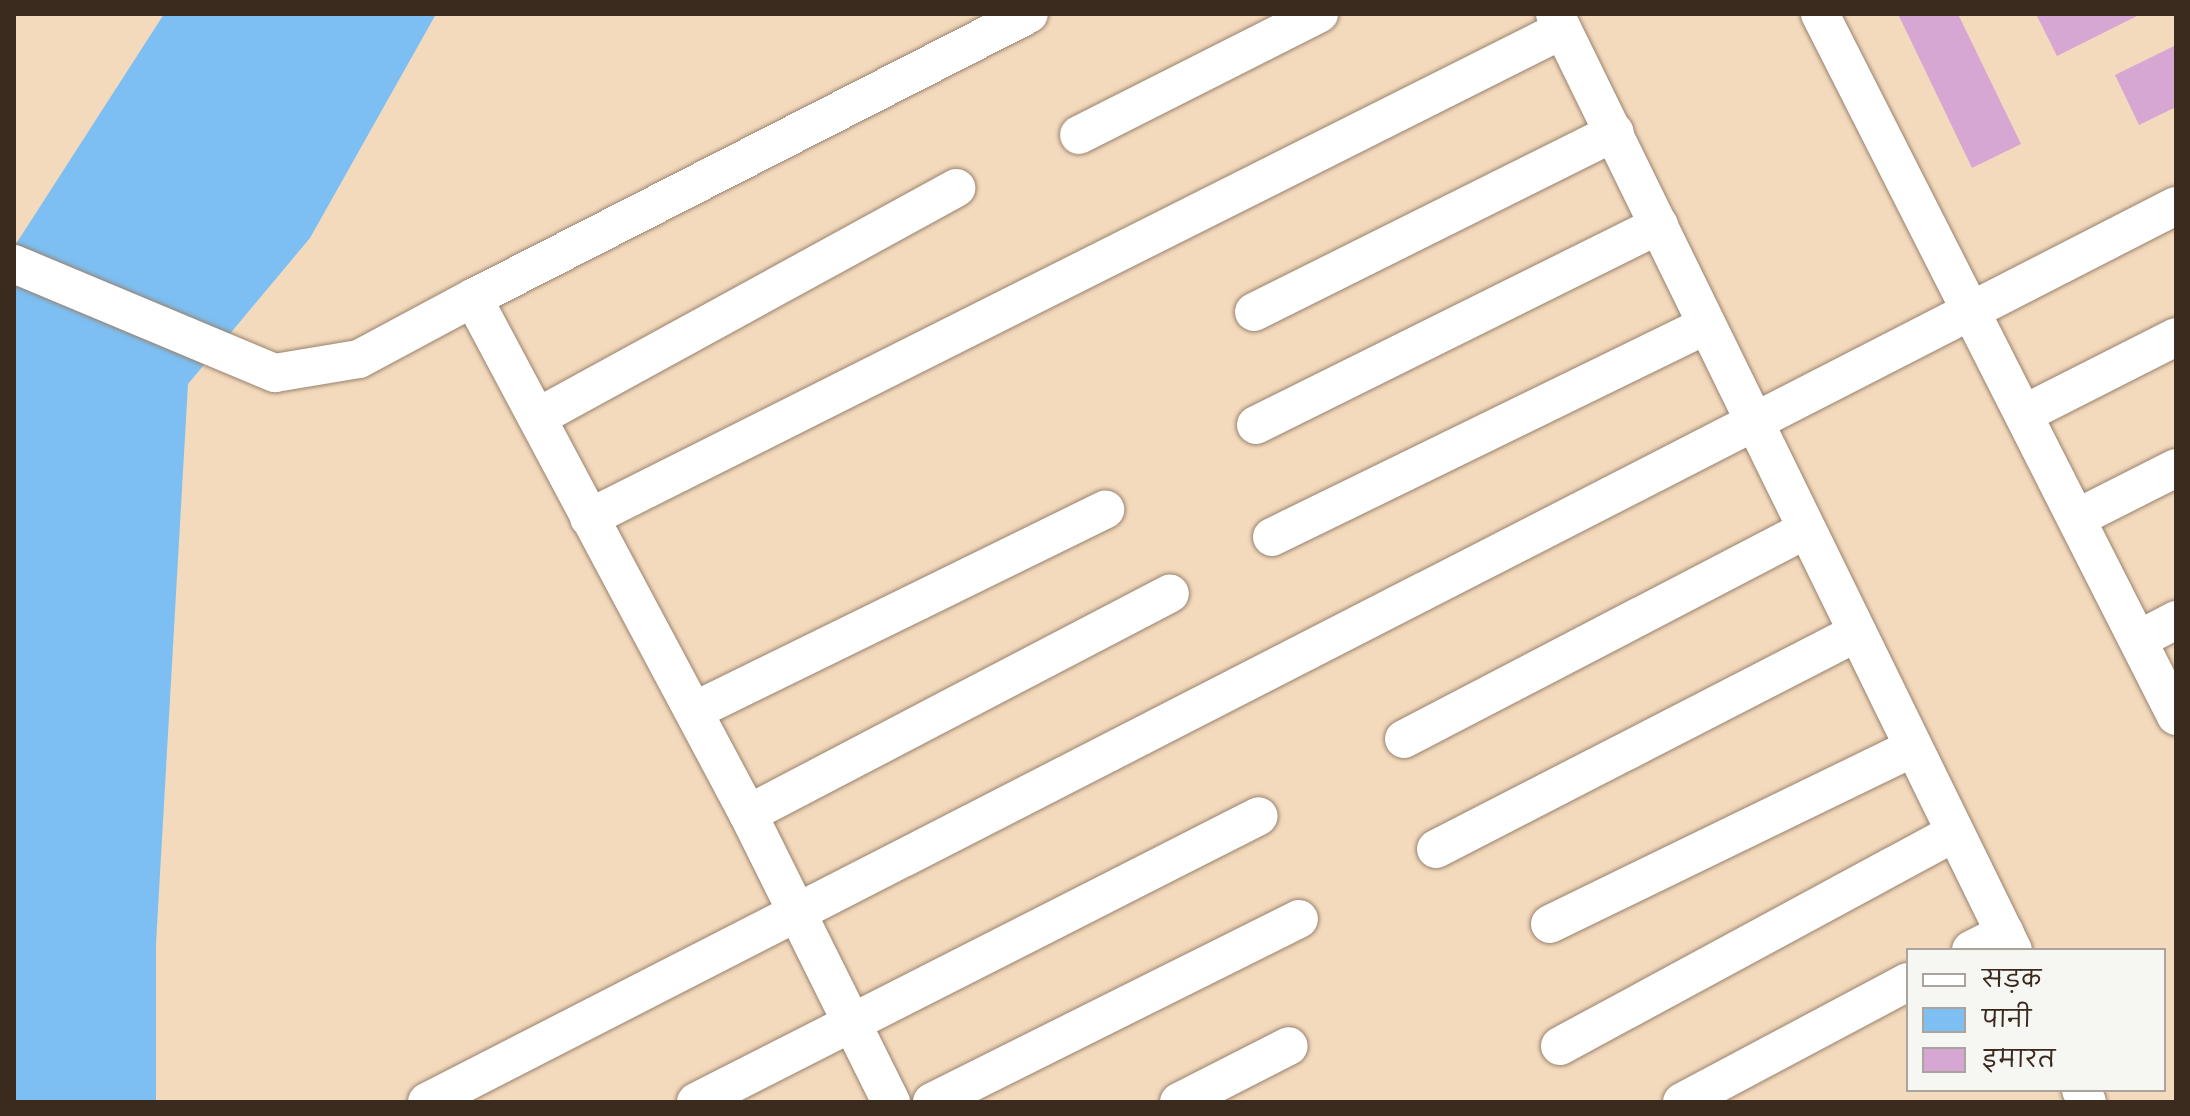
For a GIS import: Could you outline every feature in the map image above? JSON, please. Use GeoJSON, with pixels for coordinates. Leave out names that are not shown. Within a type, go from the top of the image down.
{"type":"FeatureCollection","features":[{"type":"Feature","properties":{"kind":"street"},"geometry":{"type":"LineString","coordinates":[[14,264],[275,373],[359,359],[1029,14]]}},
{"type":"Feature","properties":{"kind":"street"},"geometry":{"type":"LineString","coordinates":[[1079,135],[1319,14]]}},
{"type":"Feature","properties":{"kind":"street"},"geometry":{"type":"LineString","coordinates":[[1820,14],[2176,716]]}},
{"type":"Feature","properties":{"kind":"street"},"geometry":{"type":"LineString","coordinates":[[589,518],[1559,22],[1615,132],[1952,834],[2009,942],[1980,948]]}},
{"type":"Feature","properties":{"kind":"street"},"geometry":{"type":"LineString","coordinates":[[1254,312],[1615,132]]}},
{"type":"Feature","properties":{"kind":"street"},"geometry":{"type":"LineString","coordinates":[[538,417],[956,188]]}},
{"type":"Feature","properties":{"kind":"street"},"geometry":{"type":"LineString","coordinates":[[427,1102],[1755,427],[2176,206]]}},
{"type":"Feature","properties":{"kind":"street"},"geometry":{"type":"LineString","coordinates":[[1256,425],[1659,225]]}},
{"type":"Feature","properties":{"kind":"street"},"geometry":{"type":"LineString","coordinates":[[473,298],[748,814],[854,1021],[891,1102]]}},
{"type":"Feature","properties":{"kind":"street"},"geometry":{"type":"LineString","coordinates":[[1272,537],[1706,325]]}},
{"type":"Feature","properties":{"kind":"street"},"geometry":{"type":"LineString","coordinates":[[2024,414],[2176,337]]}},
{"type":"Feature","properties":{"kind":"street"},"geometry":{"type":"LineString","coordinates":[[2077,518],[2176,468]]}},
{"type":"Feature","properties":{"kind":"street"},"geometry":{"type":"LineString","coordinates":[[694,711],[1105,510]]}},
{"type":"Feature","properties":{"kind":"street"},"geometry":{"type":"LineString","coordinates":[[1404,739],[1804,531]]}},
{"type":"Feature","properties":{"kind":"street"},"geometry":{"type":"LineString","coordinates":[[748,814],[1170,593]]}},
{"type":"Feature","properties":{"kind":"street"},"geometry":{"type":"LineString","coordinates":[[2138,640],[2176,620]]}},
{"type":"Feature","properties":{"kind":"street"},"geometry":{"type":"LineString","coordinates":[[1436,849],[1855,634]]}},
{"type":"Feature","properties":{"kind":"street"},"geometry":{"type":"LineString","coordinates":[[1550,924],[1911,749]]}},
{"type":"Feature","properties":{"kind":"street"},"geometry":{"type":"LineString","coordinates":[[696,1102],[1259,816]]}},
{"type":"Feature","properties":{"kind":"street"},"geometry":{"type":"LineString","coordinates":[[1560,1046],[1952,834]]}},
{"type":"Feature","properties":{"kind":"street"},"geometry":{"type":"LineString","coordinates":[[932,1102],[1299,919]]}},
{"type":"Feature","properties":{"kind":"street"},"geometry":{"type":"LineString","coordinates":[[1682,1102],[1906,983]]}},
{"type":"Feature","properties":{"kind":"street"},"geometry":{"type":"LineString","coordinates":[[1179,1102],[1289,1046]]}},
{"type":"Feature","properties":{"kind":"water"},"geometry":{"type":"Polygon","coordinates":[[[164,14],[436,14],[310,238],[188,384],[156,944],[156,1102],[14,1102],[14,247],[164,14]]]}},
{"type":"Feature","properties":{"kind":"building"},"geometry":{"type":"Polygon","coordinates":[[[1898,14],[1958,14],[2021,144],[1972,168],[1898,14]]]}},
{"type":"Feature","properties":{"kind":"building"},"geometry":{"type":"Polygon","coordinates":[[[2036,14],[2141,14],[2057,56],[2036,14]]]}},
{"type":"Feature","properties":{"kind":"building"},"geometry":{"type":"Polygon","coordinates":[[[2176,45],[2176,107],[2139,125],[2115,75],[2176,45]]]}}]}
